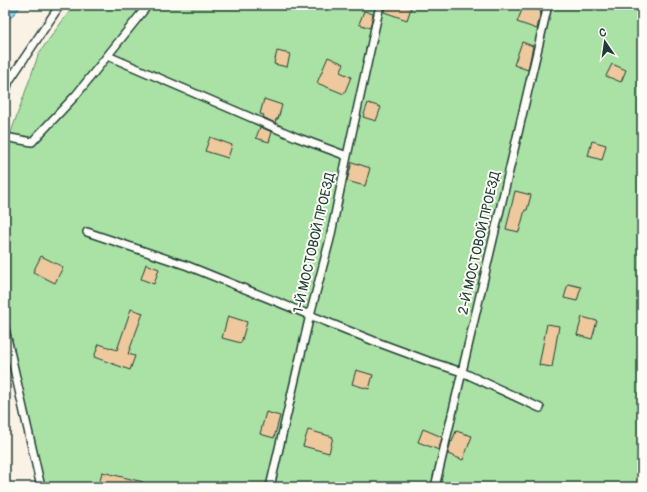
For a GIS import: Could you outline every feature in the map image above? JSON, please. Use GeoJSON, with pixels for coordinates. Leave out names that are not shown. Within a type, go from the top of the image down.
{"type":"FeatureCollection","features":[{"type":"Feature","properties":{"kind":"lane"},"geometry":{"type":"LineString","coordinates":[[5,94],[9,81],[60,5]]}},
{"type":"Feature","properties":{"kind":"lane"},"geometry":{"type":"LineString","coordinates":[[5,137],[32,142],[76,95],[148,5]]}},
{"type":"Feature","properties":{"kind":"lane","name":"1-Й МОСТОВОЙ ПРОЕЗД"},"geometry":{"type":"LineString","coordinates":[[270,487],[310,315],[330,239],[380,5]]}},
{"type":"Feature","properties":{"kind":"lane","name":"2-Й МОСТОВОЙ ПРОЕЗД"},"geometry":{"type":"LineString","coordinates":[[435,487],[548,5]]}},
{"type":"Feature","properties":{"kind":"lane"},"geometry":{"type":"LineString","coordinates":[[108,56],[296,137],[347,156]]}},
{"type":"Feature","properties":{"kind":"lane"},"geometry":{"type":"LineString","coordinates":[[87,232],[188,266],[428,361],[462,372],[540,408]]}},
{"type":"Feature","properties":{"kind":"lane"},"geometry":{"type":"LineString","coordinates":[[5,329],[41,487]]}},
{"type":"Feature","properties":{"kind":"green space"},"geometry":{"type":"Polygon","coordinates":[[[74,5],[642,5],[642,487],[42,487],[5,305],[5,149],[39,53],[74,5]]]}},
{"type":"Feature","properties":{"kind":"water"},"geometry":{"type":"Polygon","coordinates":[[[5,5],[22,5],[5,24],[5,5]]]}},
{"type":"Feature","properties":{"kind":"building"},"geometry":{"type":"Polygon","coordinates":[[[385,5],[404,5],[411,8],[407,20],[384,12],[385,5]]]}},
{"type":"Feature","properties":{"kind":"building"},"geometry":{"type":"Polygon","coordinates":[[[524,5],[541,11],[537,29],[517,22],[524,5]]]}},
{"type":"Feature","properties":{"kind":"building"},"geometry":{"type":"Polygon","coordinates":[[[364,11],[373,14],[370,28],[359,24],[364,11]]]}},
{"type":"Feature","properties":{"kind":"building"},"geometry":{"type":"Polygon","coordinates":[[[522,42],[533,46],[528,70],[514,65],[522,42]]]}},
{"type":"Feature","properties":{"kind":"building"},"geometry":{"type":"Polygon","coordinates":[[[277,51],[290,54],[287,67],[274,64],[277,51]]]}},
{"type":"Feature","properties":{"kind":"building"},"geometry":{"type":"Polygon","coordinates":[[[328,57],[344,64],[340,72],[351,77],[344,94],[317,83],[328,57]]]}},
{"type":"Feature","properties":{"kind":"building"},"geometry":{"type":"Polygon","coordinates":[[[612,64],[626,70],[621,82],[606,76],[612,64]]]}},
{"type":"Feature","properties":{"kind":"building"},"geometry":{"type":"Polygon","coordinates":[[[264,99],[282,105],[278,119],[276,119],[275,123],[263,117],[264,115],[260,114],[264,99]]]}},
{"type":"Feature","properties":{"kind":"building"},"geometry":{"type":"Polygon","coordinates":[[[368,103],[381,107],[376,121],[363,117],[368,103]]]}},
{"type":"Feature","properties":{"kind":"building"},"geometry":{"type":"Polygon","coordinates":[[[260,127],[272,132],[269,142],[256,138],[260,127]]]}},
{"type":"Feature","properties":{"kind":"building"},"geometry":{"type":"Polygon","coordinates":[[[210,137],[232,145],[228,158],[205,151],[210,137]]]}},
{"type":"Feature","properties":{"kind":"building"},"geometry":{"type":"Polygon","coordinates":[[[592,141],[606,145],[602,160],[588,156],[592,141]]]}},
{"type":"Feature","properties":{"kind":"building"},"geometry":{"type":"Polygon","coordinates":[[[352,162],[370,168],[365,186],[347,181],[352,162]]]}},
{"type":"Feature","properties":{"kind":"building"},"geometry":{"type":"Polygon","coordinates":[[[515,191],[531,195],[519,232],[506,229],[515,191]]]}},
{"type":"Feature","properties":{"kind":"building"},"geometry":{"type":"Polygon","coordinates":[[[41,256],[63,267],[55,283],[33,272],[41,256]]]}},
{"type":"Feature","properties":{"kind":"building"},"geometry":{"type":"Polygon","coordinates":[[[146,264],[159,269],[154,284],[141,279],[146,264]]]}},
{"type":"Feature","properties":{"kind":"building"},"geometry":{"type":"Polygon","coordinates":[[[568,284],[581,287],[577,301],[564,298],[568,284]]]}},
{"type":"Feature","properties":{"kind":"building"},"geometry":{"type":"Polygon","coordinates":[[[131,309],[143,313],[128,354],[135,356],[130,370],[94,357],[99,344],[117,350],[131,309]]]}},
{"type":"Feature","properties":{"kind":"building"},"geometry":{"type":"Polygon","coordinates":[[[228,316],[247,322],[241,343],[222,338],[228,316]]]}},
{"type":"Feature","properties":{"kind":"building"},"geometry":{"type":"Polygon","coordinates":[[[582,317],[597,321],[592,339],[577,335],[582,317]]]}},
{"type":"Feature","properties":{"kind":"building"},"geometry":{"type":"Polygon","coordinates":[[[547,324],[559,326],[552,367],[539,365],[547,324]]]}},
{"type":"Feature","properties":{"kind":"building"},"geometry":{"type":"Polygon","coordinates":[[[356,370],[373,375],[369,389],[352,384],[356,370]]]}},
{"type":"Feature","properties":{"kind":"building"},"geometry":{"type":"Polygon","coordinates":[[[266,412],[280,416],[274,438],[260,434],[266,412]]]}},
{"type":"Feature","properties":{"kind":"building"},"geometry":{"type":"Polygon","coordinates":[[[423,429],[442,437],[439,450],[418,442],[423,429]]]}},
{"type":"Feature","properties":{"kind":"building"},"geometry":{"type":"Polygon","coordinates":[[[308,430],[333,437],[329,453],[303,446],[308,430]]]}},
{"type":"Feature","properties":{"kind":"building"},"geometry":{"type":"Polygon","coordinates":[[[456,431],[472,436],[463,460],[448,454],[451,441],[452,442],[456,431]]]}},
{"type":"Feature","properties":{"kind":"building"},"geometry":{"type":"Polygon","coordinates":[[[102,472],[143,482],[142,487],[102,487],[103,485],[99,485],[102,472]]]}}]}
